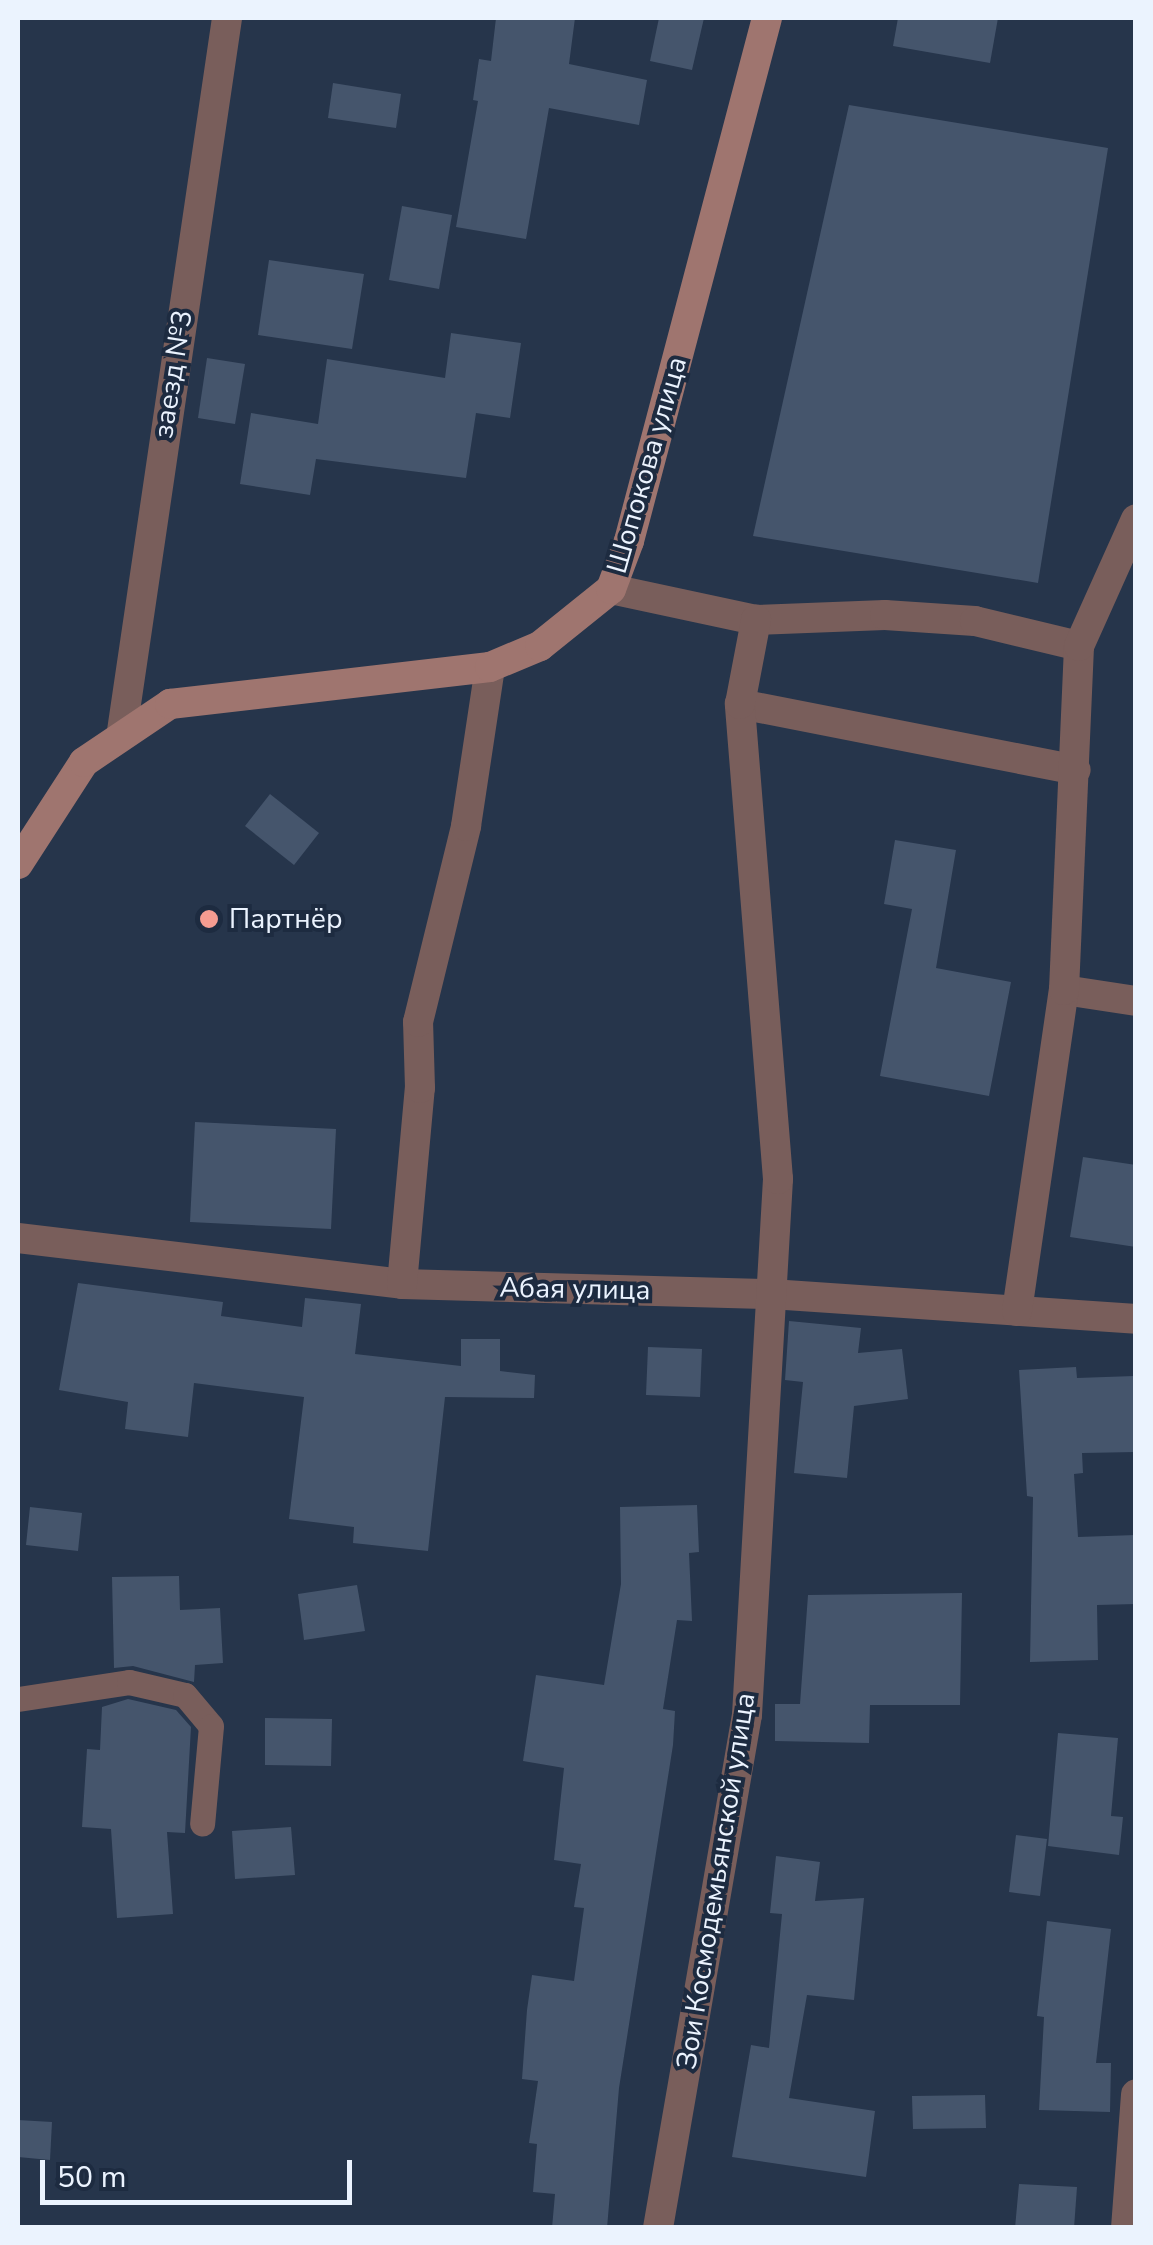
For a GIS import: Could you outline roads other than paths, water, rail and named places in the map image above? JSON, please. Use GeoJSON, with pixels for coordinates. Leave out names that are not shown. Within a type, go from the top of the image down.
{"type":"FeatureCollection","features":[{"type":"Feature","properties":{"kind":"street","name":"заезд №3"},"geometry":{"type":"LineString","coordinates":[[122,731],[227,18]]}},
{"type":"Feature","properties":{"kind":"street","name":"Шопокова улица"},"geometry":{"type":"LineString","coordinates":[[18,864],[84,762],[122,731],[170,704],[490,667],[540,646],[611,589],[629,542],[767,18]]}},
{"type":"Feature","properties":{"kind":"street"},"geometry":{"type":"LineString","coordinates":[[1017,1311],[1064,990],[1079,646],[1136,518]]}},
{"type":"Feature","properties":{"kind":"street"},"geometry":{"type":"LineString","coordinates":[[611,589],[756,620],[886,615],[975,621],[1079,646]]}},
{"type":"Feature","properties":{"kind":"street","name":"Зои Космодемьянской улица"},"geometry":{"type":"LineString","coordinates":[[658,2228],[747,1715],[778,1179],[740,704],[756,620]]}},
{"type":"Feature","properties":{"kind":"street"},"geometry":{"type":"LineString","coordinates":[[402,1284],[420,1088],[418,1022],[466,826],[490,667]]}},
{"type":"Feature","properties":{"kind":"street"},"geometry":{"type":"LineString","coordinates":[[740,704],[1076,770]]}},
{"type":"Feature","properties":{"kind":"street"},"geometry":{"type":"LineString","coordinates":[[1064,990],[1136,1001]]}},
{"type":"Feature","properties":{"kind":"street","name":"Абая улица"},"geometry":{"type":"LineString","coordinates":[[18,1238],[402,1284],[771,1294],[1136,1319]]}},
{"type":"Feature","properties":{"kind":"street"},"geometry":{"type":"LineString","coordinates":[[1126,2228],[1136,2094]]}},
{"type":"Feature","properties":{"kind":"lane"},"geometry":{"type":"LineString","coordinates":[[18,1698],[129,1682],[185,1694],[211,1726],[202,1824]]}},
{"type":"Feature","properties":{"kind":"place","name":"Партнёр"},"geometry":{"type":"Point","coordinates":[209,919]}}]}
